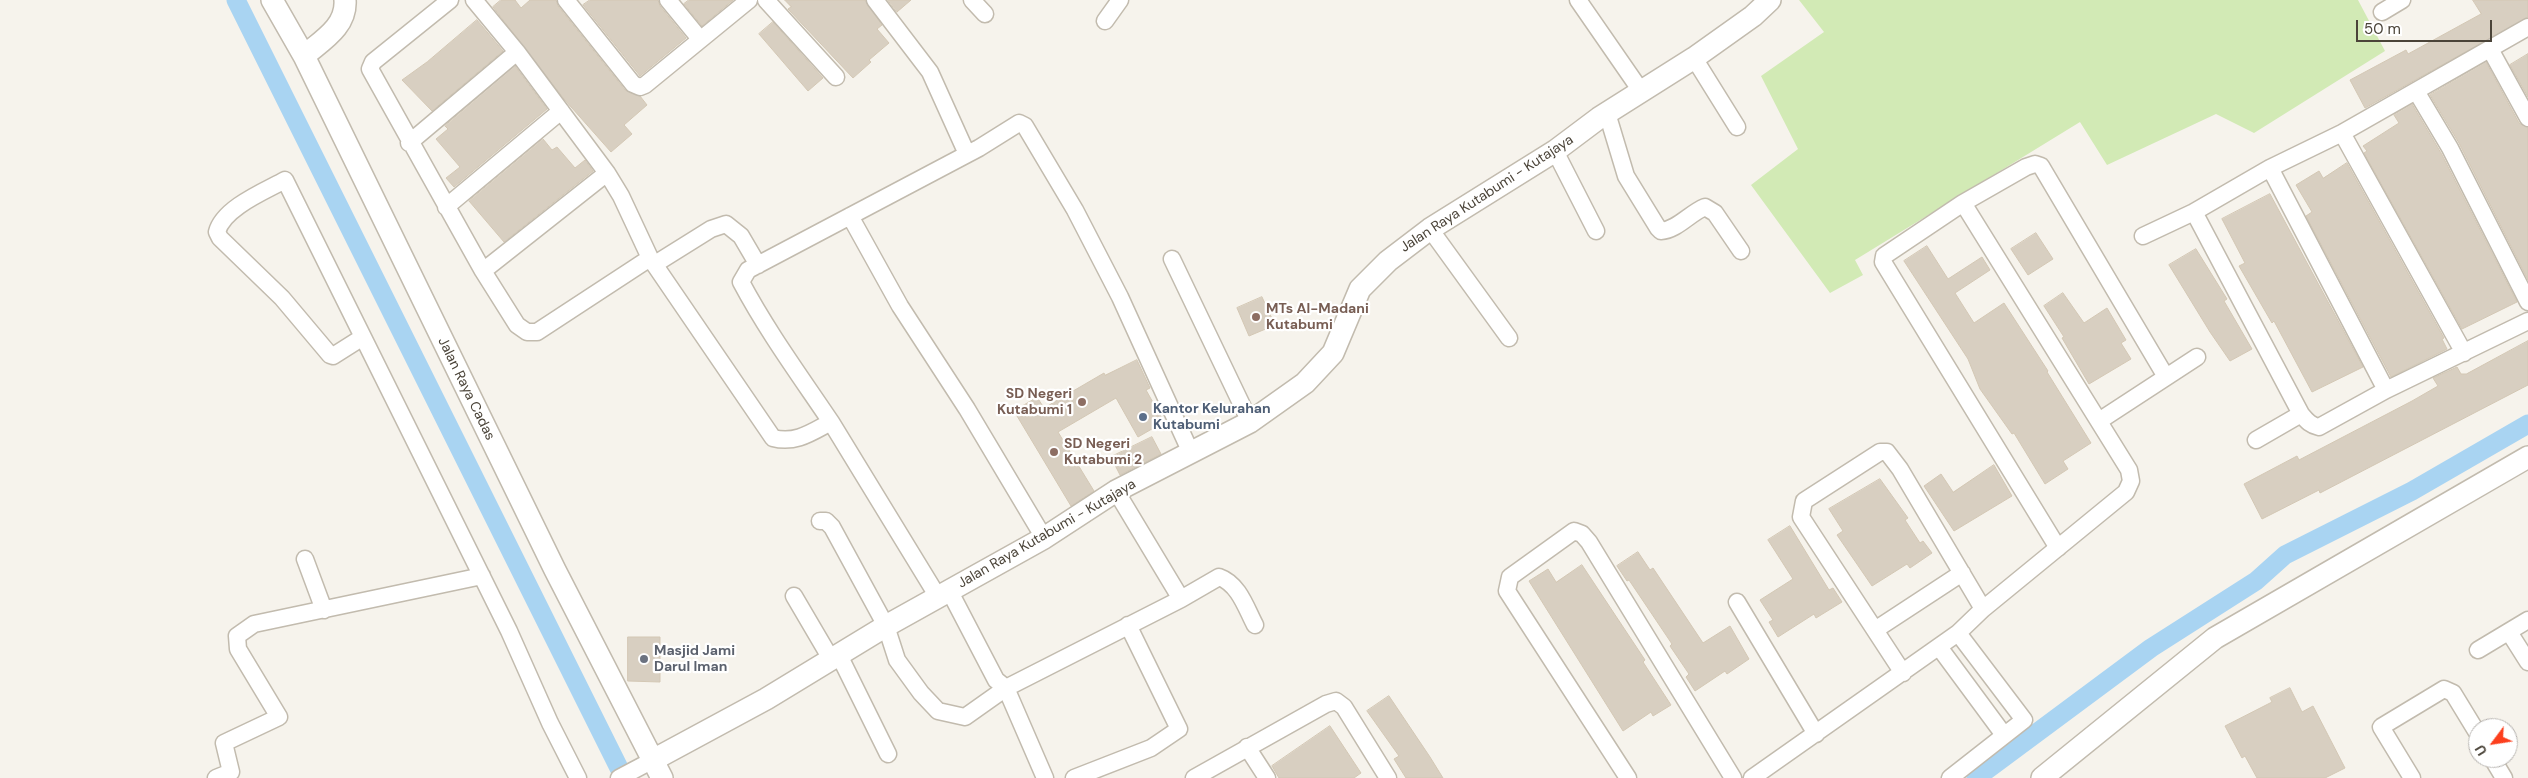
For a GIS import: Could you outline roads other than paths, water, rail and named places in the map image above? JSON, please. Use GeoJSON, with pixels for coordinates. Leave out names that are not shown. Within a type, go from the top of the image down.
{"type":"FeatureCollection","features":[{"type":"Feature","properties":{"kind":"street","name":"Jalan Raya Cadas"},"geometry":{"type":"LineString","coordinates":[[272,0],[304,56],[650,769]]}},
{"type":"Feature","properties":{"kind":"street"},"geometry":{"type":"LineString","coordinates":[[304,56],[337,27],[343,16],[345,0]]}},
{"type":"Feature","properties":{"kind":"street"},"geometry":{"type":"LineString","coordinates":[[450,0],[373,62],[370,69],[409,143],[483,271],[517,325],[527,332],[537,332],[652,261],[726,224],[741,236],[758,265]]}},
{"type":"Feature","properties":{"kind":"street"},"geometry":{"type":"LineString","coordinates":[[474,0],[517,52],[607,173],[622,196],[652,261],[773,438],[785,441],[801,438],[831,422]]}},
{"type":"Feature","properties":{"kind":"street"},"geometry":{"type":"LineString","coordinates":[[566,0],[633,84],[640,87],[645,85],[749,0]]}},
{"type":"Feature","properties":{"kind":"street"},"geometry":{"type":"LineString","coordinates":[[668,0],[700,39]]}},
{"type":"Feature","properties":{"kind":"street"},"geometry":{"type":"LineString","coordinates":[[766,0],[836,77]]}},
{"type":"Feature","properties":{"kind":"street"},"geometry":{"type":"LineString","coordinates":[[876,0],[930,72],[967,154]]}},
{"type":"Feature","properties":{"kind":"street"},"geometry":{"type":"LineString","coordinates":[[972,0],[985,14]]}},
{"type":"Feature","properties":{"kind":"street"},"geometry":{"type":"LineString","coordinates":[[1105,21],[1120,0]]}},
{"type":"Feature","properties":{"kind":"street"},"geometry":{"type":"LineString","coordinates":[[1578,0],[1641,91]]}},
{"type":"Feature","properties":{"kind":"street","name":"Jalan Raya Kutabumi - Kutajaya"},"geometry":{"type":"LineString","coordinates":[[619,778],[650,769],[886,626],[1044,538],[1116,491],[1250,422],[1304,383],[1332,353],[1360,289],[1388,261],[1430,229],[1555,151],[1607,113],[1694,58],[1753,16],[1770,0]]}},
{"type":"Feature","properties":{"kind":"street"},"geometry":{"type":"LineString","coordinates":[[2382,12],[2402,0]]}},
{"type":"Feature","properties":{"kind":"street"},"geometry":{"type":"LineString","coordinates":[[2143,236],[2194,212],[2270,168],[2342,133],[2528,27]]}},
{"type":"Feature","properties":{"kind":"street"},"geometry":{"type":"LineString","coordinates":[[2490,48],[2528,118]]}},
{"type":"Feature","properties":{"kind":"street"},"geometry":{"type":"LineString","coordinates":[[409,143],[517,52]]}},
{"type":"Feature","properties":{"kind":"street"},"geometry":{"type":"LineString","coordinates":[[1694,58],[1736,127]]}},
{"type":"Feature","properties":{"kind":"street"},"geometry":{"type":"LineString","coordinates":[[2416,91],[2450,148],[2528,302]]}},
{"type":"Feature","properties":{"kind":"street"},"geometry":{"type":"LineString","coordinates":[[446,207],[561,111]]}},
{"type":"Feature","properties":{"kind":"street"},"geometry":{"type":"LineString","coordinates":[[1607,113],[1626,176],[1658,228],[1661,231],[1669,229],[1696,211],[1705,208],[1715,213],[1741,251]]}},
{"type":"Feature","properties":{"kind":"street"},"geometry":{"type":"LineString","coordinates":[[1045,778],[1006,688],[996,680],[944,594],[782,350],[741,282],[748,270],[967,154],[1019,123],[1025,126],[1075,210],[1120,297],[1191,453]]}},
{"type":"Feature","properties":{"kind":"street"},"geometry":{"type":"LineString","coordinates":[[2342,133],[2464,353]]}},
{"type":"Feature","properties":{"kind":"street"},"geometry":{"type":"LineString","coordinates":[[1555,151],[1596,230]]}},
{"type":"Feature","properties":{"kind":"street"},"geometry":{"type":"LineString","coordinates":[[2058,548],[1883,262],[1884,256],[1963,203],[2026,167],[2035,164],[2041,166],[2166,377]]}},
{"type":"Feature","properties":{"kind":"street"},"geometry":{"type":"LineString","coordinates":[[2270,168],[2386,390]]}},
{"type":"Feature","properties":{"kind":"street"},"geometry":{"type":"LineString","coordinates":[[483,271],[607,173]]}},
{"type":"Feature","properties":{"kind":"street"},"geometry":{"type":"LineString","coordinates":[[363,337],[333,356],[330,355],[282,298],[220,238],[217,232],[219,225],[246,201],[285,180],[482,576],[578,778]]}},
{"type":"Feature","properties":{"kind":"street"},"geometry":{"type":"LineString","coordinates":[[1752,778],[1958,633],[1983,609],[2126,492],[2131,481],[2129,470],[1963,203]]}},
{"type":"Feature","properties":{"kind":"street"},"geometry":{"type":"LineString","coordinates":[[2194,212],[2302,414],[2307,422],[2319,427],[2386,390],[2528,321]]}},
{"type":"Feature","properties":{"kind":"street"},"geometry":{"type":"LineString","coordinates":[[850,216],[900,306],[967,408],[1044,538]]}},
{"type":"Feature","properties":{"kind":"street"},"geometry":{"type":"LineString","coordinates":[[1430,229],[1509,338]]}},
{"type":"Feature","properties":{"kind":"street"},"geometry":{"type":"LineString","coordinates":[[1172,259],[1250,422]]}},
{"type":"Feature","properties":{"kind":"street"},"geometry":{"type":"LineString","coordinates":[[2099,421],[2197,357]]}},
{"type":"Feature","properties":{"kind":"street"},"geometry":{"type":"LineString","coordinates":[[2256,440],[2302,414]]}},
{"type":"Feature","properties":{"kind":"street"},"geometry":{"type":"LineString","coordinates":[[1903,673],[1801,517],[1804,501],[1880,452],[1888,452],[1983,609]]}},
{"type":"Feature","properties":{"kind":"street"},"geometry":{"type":"LineString","coordinates":[[2042,778],[2215,638],[2528,457]]}},
{"type":"Feature","properties":{"kind":"street"},"geometry":{"type":"LineString","coordinates":[[1116,491],[1181,599]]}},
{"type":"Feature","properties":{"kind":"street"},"geometry":{"type":"LineString","coordinates":[[820,521],[826,521],[832,527],[886,626],[897,660],[921,693],[938,711],[965,717],[1006,688],[1220,578],[1229,580],[1240,595],[1255,625]]}},
{"type":"Feature","properties":{"kind":"street"},"geometry":{"type":"LineString","coordinates":[[1628,778],[1507,591],[1510,577],[1574,531],[1582,534],[1589,542],[1733,778]]}},
{"type":"Feature","properties":{"kind":"street"},"geometry":{"type":"LineString","coordinates":[[305,559],[324,610]]}},
{"type":"Feature","properties":{"kind":"street"},"geometry":{"type":"LineString","coordinates":[[1874,630],[1962,573]]}},
{"type":"Feature","properties":{"kind":"street"},"geometry":{"type":"LineString","coordinates":[[216,778],[231,772],[224,743],[279,717],[238,649],[237,636],[254,624],[482,576]]}},
{"type":"Feature","properties":{"kind":"street"},"geometry":{"type":"LineString","coordinates":[[794,596],[835,657],[888,754]]}},
{"type":"Feature","properties":{"kind":"street"},"geometry":{"type":"LineString","coordinates":[[1737,602],[1816,734]]}},
{"type":"Feature","properties":{"kind":"street"},"geometry":{"type":"LineString","coordinates":[[1074,778],[1151,748],[1178,729],[1128,625]]}},
{"type":"Feature","properties":{"kind":"street"},"geometry":{"type":"LineString","coordinates":[[2478,650],[2522,628],[2528,662]]}},
{"type":"Feature","properties":{"kind":"street"},"geometry":{"type":"LineString","coordinates":[[1950,778],[2024,720],[1958,633]]}},
{"type":"Feature","properties":{"kind":"street"},"geometry":{"type":"LineString","coordinates":[[1939,647],[2004,735]]}},
{"type":"Feature","properties":{"kind":"street"},"geometry":{"type":"LineString","coordinates":[[2412,778],[2381,726],[2444,689],[2453,693],[2468,718]]}},
{"type":"Feature","properties":{"kind":"street"},"geometry":{"type":"LineString","coordinates":[[1194,778],[1326,704],[1336,701],[1344,707],[1388,778]]}},
{"type":"Feature","properties":{"kind":"street"},"geometry":{"type":"LineString","coordinates":[[1247,747],[1266,778]]}},
{"type":"Feature","properties":{"kind":"waterway"},"geometry":{"type":"LineString","coordinates":[[236,0],[624,778]]}},
{"type":"Feature","properties":{"kind":"waterway"},"geometry":{"type":"LineString","coordinates":[[1976,778],[2151,648],[2256,581],[2285,555],[2412,491],[2528,424]]}},
{"type":"Feature","properties":{"kind":"place","name":"MTs Al-Madani Kutabumi"},"geometry":{"type":"Point","coordinates":[1256,317]}},
{"type":"Feature","properties":{"kind":"place","name":"SD Negeri Kutabumi 1"},"geometry":{"type":"Point","coordinates":[1082,402]}},
{"type":"Feature","properties":{"kind":"place","name":"Kantor Kelurahan Kutabumi"},"geometry":{"type":"Point","coordinates":[1143,417]}},
{"type":"Feature","properties":{"kind":"place","name":"SD Negeri Kutabumi 2"},"geometry":{"type":"Point","coordinates":[1054,452]}},
{"type":"Feature","properties":{"kind":"place","name":"Masjid Jami Darul Iman"},"geometry":{"type":"Point","coordinates":[644,659]}}]}
